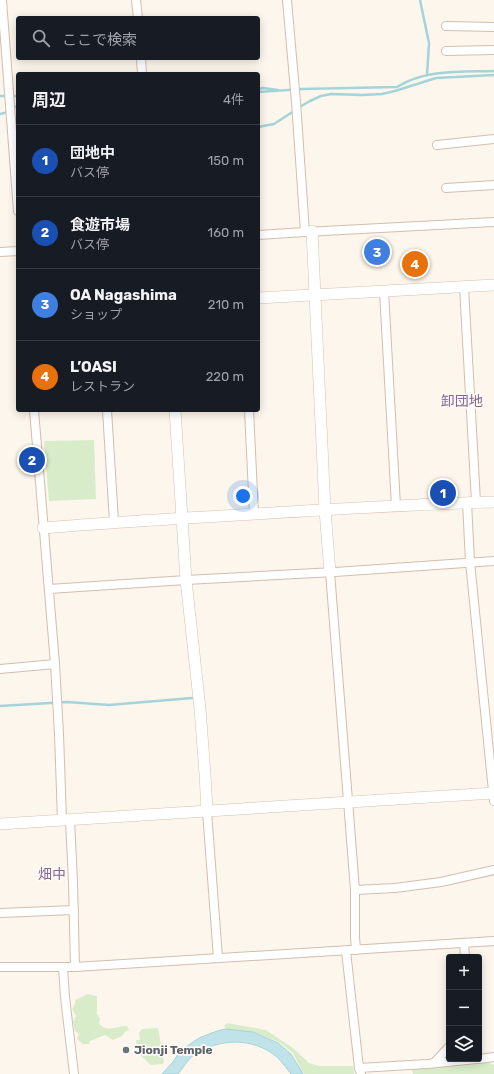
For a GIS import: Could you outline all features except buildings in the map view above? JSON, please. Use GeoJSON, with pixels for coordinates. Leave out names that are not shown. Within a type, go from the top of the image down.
{"type":"FeatureCollection","features":[{"type":"Feature","properties":{"kind":"street"},"geometry":{"type":"LineString","coordinates":[[2,0],[16,185]]}},
{"type":"Feature","properties":{"kind":"street"},"geometry":{"type":"LineString","coordinates":[[136,0],[138,16]]}},
{"type":"Feature","properties":{"kind":"street"},"geometry":{"type":"LineString","coordinates":[[287,0],[315,294],[325,510],[349,803],[355,890],[356,950]]}},
{"type":"Feature","properties":{"kind":"street"},"geometry":{"type":"LineString","coordinates":[[446,26],[494,27]]}},
{"type":"Feature","properties":{"kind":"street"},"geometry":{"type":"LineString","coordinates":[[446,51],[494,50]]}},
{"type":"Feature","properties":{"kind":"street"},"geometry":{"type":"LineString","coordinates":[[141,60],[142,72]]}},
{"type":"Feature","properties":{"kind":"street"},"geometry":{"type":"LineString","coordinates":[[437,145],[494,139]]}},
{"type":"Feature","properties":{"kind":"street"},"geometry":{"type":"LineString","coordinates":[[446,188],[494,185]]}},
{"type":"Feature","properties":{"kind":"street"},"geometry":{"type":"LineString","coordinates":[[260,235],[308,231],[494,222]]}},
{"type":"Feature","properties":{"kind":"street"},"geometry":{"type":"LineString","coordinates":[[0,252],[16,251]]}},
{"type":"Feature","properties":{"kind":"street"},"geometry":{"type":"LineString","coordinates":[[260,298],[494,285]]}},
{"type":"Feature","properties":{"kind":"street"},"geometry":{"type":"LineString","coordinates":[[0,824],[494,795],[470,562],[472,502],[464,287]]}},
{"type":"Feature","properties":{"kind":"street"},"geometry":{"type":"LineString","coordinates":[[384,291],[396,506]]}},
{"type":"Feature","properties":{"kind":"street"},"geometry":{"type":"LineString","coordinates":[[34,412],[74,910],[76,967]]}},
{"type":"Feature","properties":{"kind":"street"},"geometry":{"type":"LineString","coordinates":[[107,412],[114,522]]}},
{"type":"Feature","properties":{"kind":"street"},"geometry":{"type":"LineString","coordinates":[[175,412],[181,518],[200,709],[218,958]]}},
{"type":"Feature","properties":{"kind":"street"},"geometry":{"type":"LineString","coordinates":[[249,412],[254,514]]}},
{"type":"Feature","properties":{"kind":"street"},"geometry":{"type":"LineString","coordinates":[[43,528],[181,518],[494,502]]}},
{"type":"Feature","properties":{"kind":"street"},"geometry":{"type":"LineString","coordinates":[[49,589],[494,561]]}},
{"type":"Feature","properties":{"kind":"street"},"geometry":{"type":"LineString","coordinates":[[0,669],[55,664]]}},
{"type":"Feature","properties":{"kind":"street"},"geometry":{"type":"LineString","coordinates":[[355,890],[395,888],[441,882],[494,870]]}},
{"type":"Feature","properties":{"kind":"street"},"geometry":{"type":"LineString","coordinates":[[0,913],[74,910]]}},
{"type":"Feature","properties":{"kind":"street"},"geometry":{"type":"LineString","coordinates":[[0,967],[63,968],[494,941]]}},
{"type":"Feature","properties":{"kind":"street"},"geometry":{"type":"LineString","coordinates":[[464,943],[465,954]]}},
{"type":"Feature","properties":{"kind":"street"},"geometry":{"type":"LineString","coordinates":[[346,951],[360,1071],[446,1062]]}},
{"type":"Feature","properties":{"kind":"street"},"geometry":{"type":"LineString","coordinates":[[63,968],[67,1019],[74,1074]]}},
{"type":"Feature","properties":{"kind":"street"},"geometry":{"type":"LineString","coordinates":[[434,1063],[446,1050]]}},
{"type":"Feature","properties":{"kind":"street"},"geometry":{"type":"LineString","coordinates":[[482,1059],[494,1057]]}},
{"type":"Feature","properties":{"kind":"green space"},"geometry":{"type":"Polygon","coordinates":[[[94,440],[96,499],[49,501],[44,441],[94,440]]]}},
{"type":"Feature","properties":{"kind":"green space"},"geometry":{"type":"Polygon","coordinates":[[[88,994],[97,996],[97,1014],[100,1019],[99,1023],[104,1028],[127,1026],[129,1030],[122,1036],[113,1040],[105,1035],[90,1041],[89,1044],[83,1044],[77,1039],[79,1034],[75,1031],[73,1022],[76,1016],[72,1009],[75,1004],[75,1000],[88,994]]]}},
{"type":"Feature","properties":{"kind":"green space"},"geometry":{"type":"Polygon","coordinates":[[[227,1023],[266,1030],[293,1048],[309,1063],[319,1066],[353,1066],[354,1074],[304,1074],[293,1053],[279,1042],[256,1033],[228,1030],[224,1026],[227,1023]]]}},
{"type":"Feature","properties":{"kind":"green space"},"geometry":{"type":"Polygon","coordinates":[[[158,1028],[164,1063],[151,1065],[138,1053],[136,1040],[140,1040],[139,1033],[142,1029],[158,1028]]]}},
{"type":"Feature","properties":{"kind":"green space"},"geometry":{"type":"Polygon","coordinates":[[[487,1061],[494,1065],[494,1074],[413,1074],[411,1065],[482,1062],[487,1061]]]}},
{"type":"Feature","properties":{"kind":"water"},"geometry":{"type":"Polygon","coordinates":[[[225,1029],[253,1032],[278,1043],[291,1054],[303,1074],[291,1074],[283,1063],[268,1050],[247,1043],[236,1042],[214,1045],[204,1049],[194,1055],[178,1074],[162,1074],[173,1062],[180,1051],[199,1038],[225,1029]]]}},
{"type":"Feature","properties":{"kind":"waterway"},"geometry":{"type":"LineString","coordinates":[[420,0],[429,43],[427,75]]}},
{"type":"Feature","properties":{"kind":"waterway"},"geometry":{"type":"LineString","coordinates":[[260,92],[302,89],[397,87],[408,81],[432,74],[494,71]]}},
{"type":"Feature","properties":{"kind":"waterway"},"geometry":{"type":"LineString","coordinates":[[298,108],[321,96],[331,94],[382,94],[436,78],[494,75]]}},
{"type":"Feature","properties":{"kind":"waterway"},"geometry":{"type":"LineString","coordinates":[[260,89],[278,90]]}},
{"type":"Feature","properties":{"kind":"waterway"},"geometry":{"type":"LineString","coordinates":[[0,96],[16,96]]}},
{"type":"Feature","properties":{"kind":"waterway"},"geometry":{"type":"LineString","coordinates":[[12,109],[16,106]]}},
{"type":"Feature","properties":{"kind":"waterway"},"geometry":{"type":"LineString","coordinates":[[260,127],[274,124],[294,111]]}},
{"type":"Feature","properties":{"kind":"waterway"},"geometry":{"type":"LineString","coordinates":[[0,114],[8,112]]}},
{"type":"Feature","properties":{"kind":"waterway"},"geometry":{"type":"LineString","coordinates":[[0,706],[67,702],[109,705],[192,698]]}},
{"type":"Feature","properties":{"kind":"place","name":"OA Nagashima"},"geometry":{"type":"Point","coordinates":[377,252]}},
{"type":"Feature","properties":{"kind":"place","name":"L’OASI"},"geometry":{"type":"Point","coordinates":[415,264]}},
{"type":"Feature","properties":{"kind":"place","name":"食遊市場"},"geometry":{"type":"Point","coordinates":[32,460]}},
{"type":"Feature","properties":{"kind":"place","name":"団地中"},"geometry":{"type":"Point","coordinates":[443,493]}},
{"type":"Feature","properties":{"kind":"place","name":"Jionji Temple"},"geometry":{"type":"Point","coordinates":[126,1050]}},
{"type":"Feature","properties":{"kind":"district","name":"卸団地"},"geometry":{"type":"Point","coordinates":[462,401]}},
{"type":"Feature","properties":{"kind":"district","name":"畑中"},"geometry":{"type":"Point","coordinates":[52,874]}}]}
